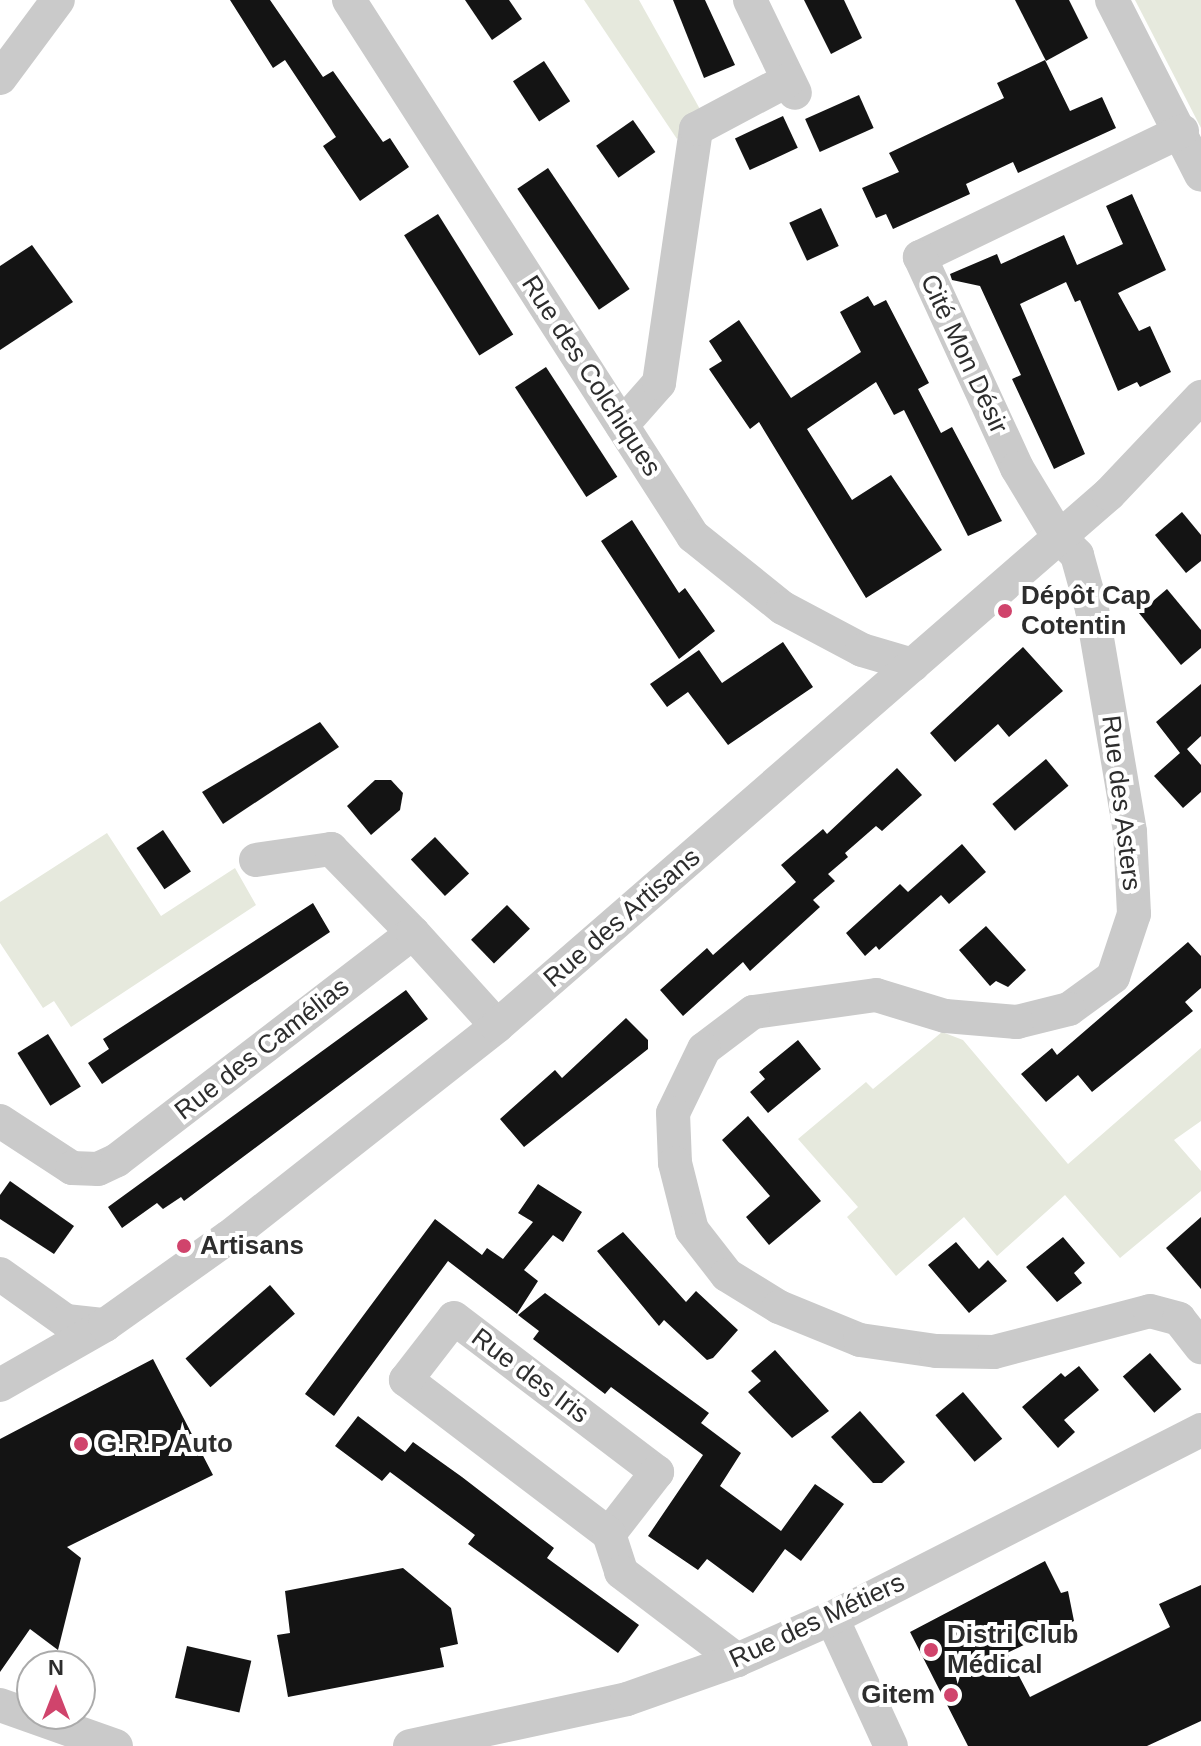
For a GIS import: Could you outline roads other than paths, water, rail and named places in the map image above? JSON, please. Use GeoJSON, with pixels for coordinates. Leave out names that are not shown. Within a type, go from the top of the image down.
{"type":"FeatureCollection","features":[{"type":"Feature","properties":{"kind":"street"},"geometry":{"type":"LineString","coordinates":[[0,78],[58,0]]}},
{"type":"Feature","properties":{"kind":"street","name":"Rue des Colchiques"},"geometry":{"type":"LineString","coordinates":[[349,0],[693,536],[783,608],[862,650],[913,665]]}},
{"type":"Feature","properties":{"kind":"street"},"geometry":{"type":"LineString","coordinates":[[622,425],[659,383],[696,129],[792,86],[750,0]]}},
{"type":"Feature","properties":{"kind":"street"},"geometry":{"type":"LineString","coordinates":[[1112,0],[1182,131],[1201,175]]}},
{"type":"Feature","properties":{"kind":"street","name":"Cité Mon Désir"},"geometry":{"type":"LineString","coordinates":[[1047,546],[1017,468],[920,257],[1182,131]]}},
{"type":"Feature","properties":{"kind":"street","name":"Rue des Artisans"},"geometry":{"type":"LineString","coordinates":[[0,1385],[105,1325],[321,1168],[497,1026],[1109,494],[1201,397]]}},
{"type":"Feature","properties":{"kind":"street","name":"Rue des Asters"},"geometry":{"type":"LineString","coordinates":[[1047,546],[1077,555],[1130,832],[1134,914],[1113,977],[1069,1009],[1017,1022],[945,1016],[876,995],[753,1012],[704,1049],[673,1113],[675,1163],[692,1230],[727,1275],[779,1307],[860,1340],[994,1352],[1150,1311],[1179,1319],[1201,1347]]}},
{"type":"Feature","properties":{"kind":"street"},"geometry":{"type":"LineString","coordinates":[[256,860],[331,849],[497,1026]]}},
{"type":"Feature","properties":{"kind":"street","name":"Rue des Camélias"},"geometry":{"type":"LineString","coordinates":[[0,1121],[72,1168],[98,1169],[117,1160],[413,933]]}},
{"type":"Feature","properties":{"kind":"street"},"geometry":{"type":"LineString","coordinates":[[0,1274],[66,1321],[105,1325]]}},
{"type":"Feature","properties":{"kind":"street","name":"Rue des Iris"},"geometry":{"type":"LineString","coordinates":[[454,1318],[657,1472],[609,1534],[406,1380],[454,1318]]}},
{"type":"Feature","properties":{"kind":"street","name":"Rue des Métiers"},"geometry":{"type":"LineString","coordinates":[[410,1746],[627,1699],[737,1660],[832,1618],[1201,1430]]}},
{"type":"Feature","properties":{"kind":"street"},"geometry":{"type":"LineString","coordinates":[[609,1534],[621,1572],[737,1660]]}},
{"type":"Feature","properties":{"kind":"street"},"geometry":{"type":"LineString","coordinates":[[832,1618],[891,1746]]}},
{"type":"Feature","properties":{"kind":"street"},"geometry":{"type":"LineString","coordinates":[[0,1705],[116,1746]]}},
{"type":"Feature","properties":{"kind":"place","name":"Dépôt Cap Cotentin"},"geometry":{"type":"Point","coordinates":[1005,611]}},
{"type":"Feature","properties":{"kind":"place","name":"Artisans"},"geometry":{"type":"Point","coordinates":[184,1246]}},
{"type":"Feature","properties":{"kind":"place","name":"G.R.P Auto"},"geometry":{"type":"Point","coordinates":[81,1444]}},
{"type":"Feature","properties":{"kind":"place","name":"Distri Club Médical"},"geometry":{"type":"Point","coordinates":[931,1650]}},
{"type":"Feature","properties":{"kind":"place","name":"Gitem"},"geometry":{"type":"Point","coordinates":[951,1695]}}]}
